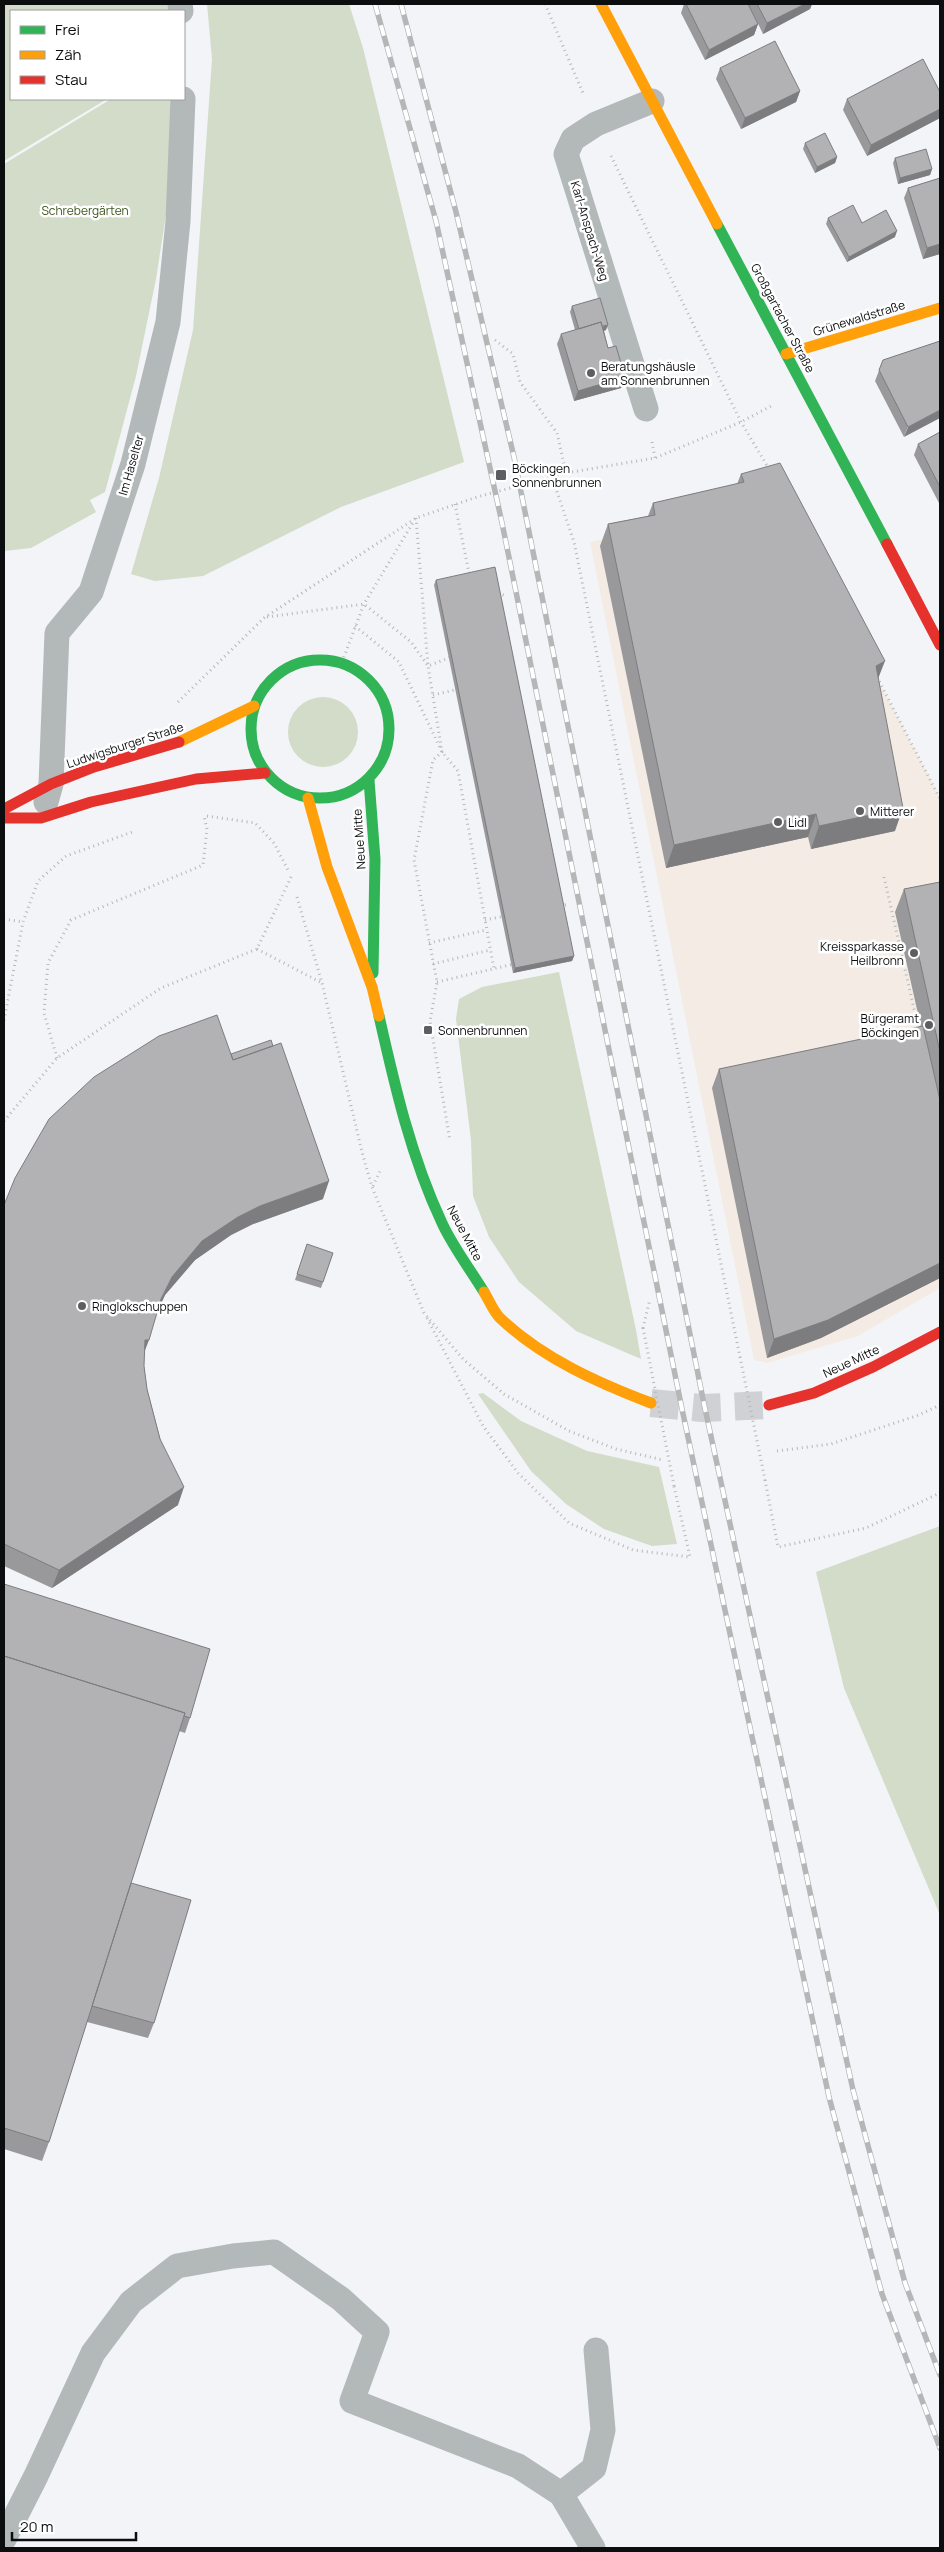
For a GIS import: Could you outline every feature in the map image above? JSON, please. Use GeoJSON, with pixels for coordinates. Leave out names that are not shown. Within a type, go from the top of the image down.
{"type":"FeatureCollection","features":[{"type":"Feature","properties":{"kind":"street","name":"Großgartacher Straße"},"geometry":{"type":"LineString","coordinates":[[601,4],[940,646]]}},
{"type":"Feature","properties":{"kind":"street","name":"Grünewaldstraße"},"geometry":{"type":"LineString","coordinates":[[786,354],[940,308]]}},
{"type":"Feature","properties":{"kind":"street","name":"Neue Mitte"},"geometry":{"type":"LineString","coordinates":[[306,660],[342,662],[372,682],[389,714],[387,750],[368,780],[340,797],[308,798],[284,789],[265,772],[251,741],[254,706],[274,676],[306,660]]}},
{"type":"Feature","properties":{"kind":"street","name":"Ludwigsburger Straße"},"geometry":{"type":"LineString","coordinates":[[4,809],[52,784],[94,767],[187,740],[254,706]]}},
{"type":"Feature","properties":{"kind":"street"},"geometry":{"type":"LineString","coordinates":[[4,818],[41,818],[91,802],[196,779],[265,772]]}},
{"type":"Feature","properties":{"kind":"street","name":"Neue Mitte"},"geometry":{"type":"LineString","coordinates":[[368,780],[375,859],[372,987]]}},
{"type":"Feature","properties":{"kind":"street","name":"Neue Mitte"},"geometry":{"type":"LineString","coordinates":[[308,798],[327,867],[372,987],[403,1120],[421,1173],[443,1225],[499,1317],[539,1348],[596,1382],[651,1403]]}},
{"type":"Feature","properties":{"kind":"street","name":"Neue Mitte"},"geometry":{"type":"LineString","coordinates":[[769,1405],[814,1393],[873,1367],[940,1332]]}},
{"type":"Feature","properties":{"kind":"lane","name":"Im Haselter"},"geometry":{"type":"LineString","coordinates":[[41,818],[52,784],[57,633],[91,592],[132,464],[168,322],[178,221],[183,100]]}},
{"type":"Feature","properties":{"kind":"lane","name":"Karl-Anspach-Weg"},"geometry":{"type":"LineString","coordinates":[[646,409],[566,154],[573,139],[596,124],[652,101]]}},
{"type":"Feature","properties":{"kind":"lane"},"geometry":{"type":"LineString","coordinates":[[4,2539],[36,2476],[92,2353],[131,2302],[177,2266],[233,2256],[274,2252],[341,2299],[377,2332],[352,2401],[518,2466],[561,2494],[593,2548]]}},
{"type":"Feature","properties":{"kind":"lane"},"geometry":{"type":"LineString","coordinates":[[561,2494],[594,2468],[603,2430],[596,2350]]}},
{"type":"Feature","properties":{"kind":"path"},"geometry":{"type":"LineString","coordinates":[[545,4],[596,124],[742,422],[773,476]]}},
{"type":"Feature","properties":{"kind":"path"},"geometry":{"type":"LineString","coordinates":[[495,340],[513,354],[520,382],[557,433],[566,473]]}},
{"type":"Feature","properties":{"kind":"path"},"geometry":{"type":"LineString","coordinates":[[176,704],[264,618],[416,518],[454,504],[566,473],[655,458],[742,422]]}},
{"type":"Feature","properties":{"kind":"path"},"geometry":{"type":"LineString","coordinates":[[552,477],[574,542],[778,1547],[866,1528],[940,1494]]}},
{"type":"Feature","properties":{"kind":"path"},"geometry":{"type":"LineString","coordinates":[[454,504],[471,582]]}},
{"type":"Feature","properties":{"kind":"path"},"geometry":{"type":"LineString","coordinates":[[342,662],[364,604],[416,518]]}},
{"type":"Feature","properties":{"kind":"path"},"geometry":{"type":"LineString","coordinates":[[416,518],[428,666],[442,752]]}},
{"type":"Feature","properties":{"kind":"path"},"geometry":{"type":"LineString","coordinates":[[469,573],[477,576]]}},
{"type":"Feature","properties":{"kind":"path"},"geometry":{"type":"LineString","coordinates":[[493,590],[506,596]]}},
{"type":"Feature","properties":{"kind":"path"},"geometry":{"type":"LineString","coordinates":[[264,618],[364,604],[411,642],[428,666]]}},
{"type":"Feature","properties":{"kind":"path"},"geometry":{"type":"LineString","coordinates":[[355,626],[399,662],[442,752],[458,770],[494,969]]}},
{"type":"Feature","properties":{"kind":"path"},"geometry":{"type":"LineString","coordinates":[[428,666],[454,656]]}},
{"type":"Feature","properties":{"kind":"path"},"geometry":{"type":"LineString","coordinates":[[872,668],[940,799]]}},
{"type":"Feature","properties":{"kind":"path"},"geometry":{"type":"LineString","coordinates":[[433,695],[466,687]]}},
{"type":"Feature","properties":{"kind":"path"},"geometry":{"type":"LineString","coordinates":[[442,752],[433,760],[414,860],[437,982],[430,1021],[451,1144]]}},
{"type":"Feature","properties":{"kind":"path"},"geometry":{"type":"LineString","coordinates":[[56,1058],[44,1013],[48,963],[71,920],[203,865],[207,829],[205,816],[196,816]]}},
{"type":"Feature","properties":{"kind":"path"},"geometry":{"type":"LineString","coordinates":[[4,1020],[23,922],[38,881],[66,856],[140,829]]}},
{"type":"Feature","properties":{"kind":"path"},"geometry":{"type":"LineString","coordinates":[[4,1121],[56,1058],[161,988],[257,949],[291,876],[294,884]]}},
{"type":"Feature","properties":{"kind":"path"},"geometry":{"type":"LineString","coordinates":[[884,877],[921,1038]]}},
{"type":"Feature","properties":{"kind":"path"},"geometry":{"type":"LineString","coordinates":[[296,893],[322,983],[372,1187]]}},
{"type":"Feature","properties":{"kind":"path"},"geometry":{"type":"LineString","coordinates":[[551,908],[569,904]]}},
{"type":"Feature","properties":{"kind":"path"},"geometry":{"type":"LineString","coordinates":[[485,920],[509,916]]}},
{"type":"Feature","properties":{"kind":"path"},"geometry":{"type":"LineString","coordinates":[[4,919],[23,922]]}},
{"type":"Feature","properties":{"kind":"path"},"geometry":{"type":"LineString","coordinates":[[429,943],[486,930]]}},
{"type":"Feature","properties":{"kind":"path"},"geometry":{"type":"LineString","coordinates":[[257,949],[322,983]]}},
{"type":"Feature","properties":{"kind":"path"},"geometry":{"type":"LineString","coordinates":[[433,964],[490,950]]}},
{"type":"Feature","properties":{"kind":"path"},"geometry":{"type":"LineString","coordinates":[[437,982],[519,963]]}},
{"type":"Feature","properties":{"kind":"path"},"geometry":{"type":"LineString","coordinates":[[424,1313],[483,1426],[518,1473],[569,1523],[633,1550],[690,1558],[643,1328],[650,1299]]}},
{"type":"Feature","properties":{"kind":"path"},"geometry":{"type":"LineString","coordinates":[[777,1451],[831,1444],[940,1405]]}},
{"type":"Feature","properties":{"kind":"shaded area"},"geometry":{"type":"Polygon","coordinates":[[[772,481],[940,797],[940,1288],[858,1336],[767,1363],[754,1360],[590,542],[635,533],[772,481]]]}},
{"type":"Feature","properties":{"kind":"green space"},"geometry":{"type":"Polygon","coordinates":[[[4,4],[173,4],[174,10],[10,10],[10,100],[105,100],[4,161],[4,4]]]}},
{"type":"Feature","properties":{"kind":"green space"},"geometry":{"type":"Polygon","coordinates":[[[207,4],[349,4],[363,48],[464,462],[341,507],[203,576],[155,581],[131,574],[159,478],[193,330],[212,59],[207,4]]]}},
{"type":"Feature","properties":{"kind":"green space","name":"Schrebergärten"},"geometry":{"type":"Polygon","coordinates":[[[109,100],[172,100],[177,144],[156,279],[136,376],[105,492],[90,500],[96,512],[31,548],[4,551],[4,164],[109,100]]]}},
{"type":"Feature","properties":{"kind":"green space"},"geometry":{"type":"Polygon","coordinates":[[[330,697],[343,703],[352,712],[356,718],[358,732],[356,746],[348,757],[337,765],[316,767],[309,765],[298,757],[290,746],[288,725],[290,718],[298,707],[309,699],[330,697]]]}},
{"type":"Feature","properties":{"kind":"green space"},"geometry":{"type":"Polygon","coordinates":[[[559,972],[641,1359],[576,1331],[519,1282],[489,1237],[473,1196],[471,1140],[456,1019],[459,999],[482,987],[559,972]]]}},
{"type":"Feature","properties":{"kind":"green space"},"geometry":{"type":"Polygon","coordinates":[[[483,1393],[521,1421],[587,1451],[659,1467],[677,1544],[652,1546],[604,1529],[566,1504],[531,1471],[478,1394],[483,1393]]]}},
{"type":"Feature","properties":{"kind":"green space"},"geometry":{"type":"Polygon","coordinates":[[[940,1526],[940,1915],[844,1688],[816,1572],[940,1526]]]}},
{"type":"Feature","properties":{"kind":"building"},"geometry":{"type":"Polygon","coordinates":[[[686,4],[748,4],[758,24],[709,50],[686,4]]]}},
{"type":"Feature","properties":{"kind":"building"},"geometry":{"type":"Polygon","coordinates":[[[757,4],[805,4],[767,23],[757,4]]]}},
{"type":"Feature","properties":{"kind":"building"},"geometry":{"type":"Polygon","coordinates":[[[775,41],[800,91],[745,118],[720,68],[775,41]]]}},
{"type":"Feature","properties":{"kind":"building"},"geometry":{"type":"Polygon","coordinates":[[[923,59],[940,92],[940,109],[871,145],[847,99],[923,59]]]}},
{"type":"Feature","properties":{"kind":"building"},"geometry":{"type":"Polygon","coordinates":[[[825,133],[837,157],[817,167],[805,143],[825,133]]]}},
{"type":"Feature","properties":{"kind":"building"},"geometry":{"type":"Polygon","coordinates":[[[926,149],[932,169],[900,178],[895,158],[926,149]]]}},
{"type":"Feature","properties":{"kind":"building"},"geometry":{"type":"Polygon","coordinates":[[[940,178],[940,244],[927,248],[908,188],[940,178]]]}},
{"type":"Feature","properties":{"kind":"building"},"geometry":{"type":"Polygon","coordinates":[[[853,205],[862,223],[886,210],[897,231],[849,257],[828,218],[853,205]]]}},
{"type":"Feature","properties":{"kind":"building"},"geometry":{"type":"Polygon","coordinates":[[[600,298],[608,325],[602,326],[601,322],[579,329],[572,306],[600,298]]]}},
{"type":"Feature","properties":{"kind":"building","name":"Beratungshäusle am Sonnenbrunnen"},"geometry":{"type":"Polygon","coordinates":[[[601,322],[608,348],[616,346],[625,377],[578,391],[561,334],[601,322]]]}},
{"type":"Feature","properties":{"kind":"building"},"geometry":{"type":"Polygon","coordinates":[[[940,341],[940,410],[908,427],[879,370],[883,360],[940,341]]]}},
{"type":"Feature","properties":{"kind":"building"},"geometry":{"type":"Polygon","coordinates":[[[940,432],[940,487],[918,444],[940,432]]]}},
{"type":"Feature","properties":{"kind":"building"},"geometry":{"type":"Polygon","coordinates":[[[780,463],[885,661],[876,666],[903,808],[819,826],[816,814],[674,845],[608,524],[655,515],[653,503],[744,482],[741,474],[780,463]]]}},
{"type":"Feature","properties":{"kind":"building"},"geometry":{"type":"Polygon","coordinates":[[[495,567],[574,956],[515,968],[436,580],[495,567]]]}},
{"type":"Feature","properties":{"kind":"building"},"geometry":{"type":"Polygon","coordinates":[[[940,882],[940,1052],[904,889],[940,882]]]}},
{"type":"Feature","properties":{"kind":"building","name":"Ringlokschuppen"},"geometry":{"type":"Polygon","coordinates":[[[217,1015],[233,1060],[281,1043],[329,1181],[260,1206],[238,1217],[202,1241],[172,1277],[161,1299],[149,1340],[145,1340],[144,1366],[147,1389],[160,1439],[184,1487],[59,1570],[4,1544],[4,1205],[15,1178],[49,1119],[94,1077],[159,1036],[217,1015]]]}},
{"type":"Feature","properties":{"kind":"building"},"geometry":{"type":"Polygon","coordinates":[[[923,1026],[940,1100],[940,1263],[828,1320],[774,1339],[719,1069],[923,1026]]]}},
{"type":"Feature","properties":{"kind":"building"},"geometry":{"type":"Polygon","coordinates":[[[271,1040],[273,1046],[233,1060],[231,1054],[271,1040]]]}},
{"type":"Feature","properties":{"kind":"building"},"geometry":{"type":"Polygon","coordinates":[[[307,1244],[333,1253],[323,1282],[297,1274],[307,1244]]]}},
{"type":"Feature","properties":{"kind":"building"},"geometry":{"type":"Polygon","coordinates":[[[4,1584],[210,1649],[190,1718],[184,1716],[185,1713],[4,1656],[4,1584]]]}},
{"type":"Feature","properties":{"kind":"building"},"geometry":{"type":"Polygon","coordinates":[[[4,1656],[185,1713],[49,2142],[4,2128],[4,1656]]]}},
{"type":"Feature","properties":{"kind":"building"},"geometry":{"type":"Polygon","coordinates":[[[131,1883],[191,1900],[154,2023],[92,2006],[131,1883]]]}},
{"type":"Feature","properties":{"kind":"tunnel"},"geometry":{"type":"LineString","coordinates":[[651,1403],[702,1408],[769,1405]]}},
{"type":"Feature","properties":{"kind":"railway"},"geometry":{"type":"LineString","coordinates":[[375,4],[436,221],[502,523],[682,1409],[829,2097],[882,2294],[940,2448]]}},
{"type":"Feature","properties":{"kind":"railway"},"geometry":{"type":"LineString","coordinates":[[401,4],[456,212],[514,457],[704,1404],[853,2090],[905,2283],[940,2375]]}},
{"type":"Feature","properties":{"kind":"traffic: fast"},"geometry":{"type":"LineString","coordinates":[[717,224],[887,544]]}},
{"type":"Feature","properties":{"kind":"traffic: fast"},"geometry":{"type":"LineString","coordinates":[[320,660],[346,665],[369,680],[384,703],[389,729],[384,755],[369,778],[346,793],[320,798],[294,793],[271,778],[256,755],[251,729],[256,703],[271,680],[294,665],[320,660]]}},
{"type":"Feature","properties":{"kind":"traffic: fast"},"geometry":{"type":"LineString","coordinates":[[369,780],[375,859],[373,973]]}},
{"type":"Feature","properties":{"kind":"traffic: fast"},"geometry":{"type":"LineString","coordinates":[[379,1016],[398,1095],[421,1173],[446,1232],[484,1292]]}},
{"type":"Feature","properties":{"kind":"traffic: slow"},"geometry":{"type":"LineString","coordinates":[[601,4],[717,224]]}},
{"type":"Feature","properties":{"kind":"traffic: slow"},"geometry":{"type":"LineString","coordinates":[[786,354],[940,308]]}},
{"type":"Feature","properties":{"kind":"traffic: slow"},"geometry":{"type":"LineString","coordinates":[[179,742],[254,706]]}},
{"type":"Feature","properties":{"kind":"traffic: slow"},"geometry":{"type":"LineString","coordinates":[[308,798],[327,867],[372,987],[379,1016]]}},
{"type":"Feature","properties":{"kind":"traffic: slow"},"geometry":{"type":"LineString","coordinates":[[484,1292],[500,1318],[516,1332],[552,1357],[591,1378],[651,1403]]}},
{"type":"Feature","properties":{"kind":"traffic: jam"},"geometry":{"type":"LineString","coordinates":[[887,544],[940,645]]}},
{"type":"Feature","properties":{"kind":"traffic: jam"},"geometry":{"type":"LineString","coordinates":[[4,809],[51,784],[94,767],[179,742]]}},
{"type":"Feature","properties":{"kind":"traffic: jam"},"geometry":{"type":"LineString","coordinates":[[4,818],[41,818],[91,802],[196,779],[265,773]]}},
{"type":"Feature","properties":{"kind":"traffic: jam"},"geometry":{"type":"LineString","coordinates":[[769,1405],[814,1393],[873,1367],[940,1332]]}},
{"type":"Feature","properties":{"kind":"place","name":"Beratungshäusle am Sonnenbrunnen"},"geometry":{"type":"Point","coordinates":[591,373]}},
{"type":"Feature","properties":{"kind":"place","name":"Böckingen Sonnenbrunnen"},"geometry":{"type":"Point","coordinates":[501,475]}},
{"type":"Feature","properties":{"kind":"place","name":"Mitterer"},"geometry":{"type":"Point","coordinates":[860,811]}},
{"type":"Feature","properties":{"kind":"place","name":"Lidl"},"geometry":{"type":"Point","coordinates":[778,822]}},
{"type":"Feature","properties":{"kind":"place","name":"Kreissparkasse Heilbronn"},"geometry":{"type":"Point","coordinates":[914,953]}},
{"type":"Feature","properties":{"kind":"place","name":"Bürgeramt Böckingen"},"geometry":{"type":"Point","coordinates":[929,1025]}},
{"type":"Feature","properties":{"kind":"place","name":"Sonnenbrunnen"},"geometry":{"type":"Point","coordinates":[428,1030]}},
{"type":"Feature","properties":{"kind":"place","name":"Ringlokschuppen"},"geometry":{"type":"Point","coordinates":[82,1306]}}]}
